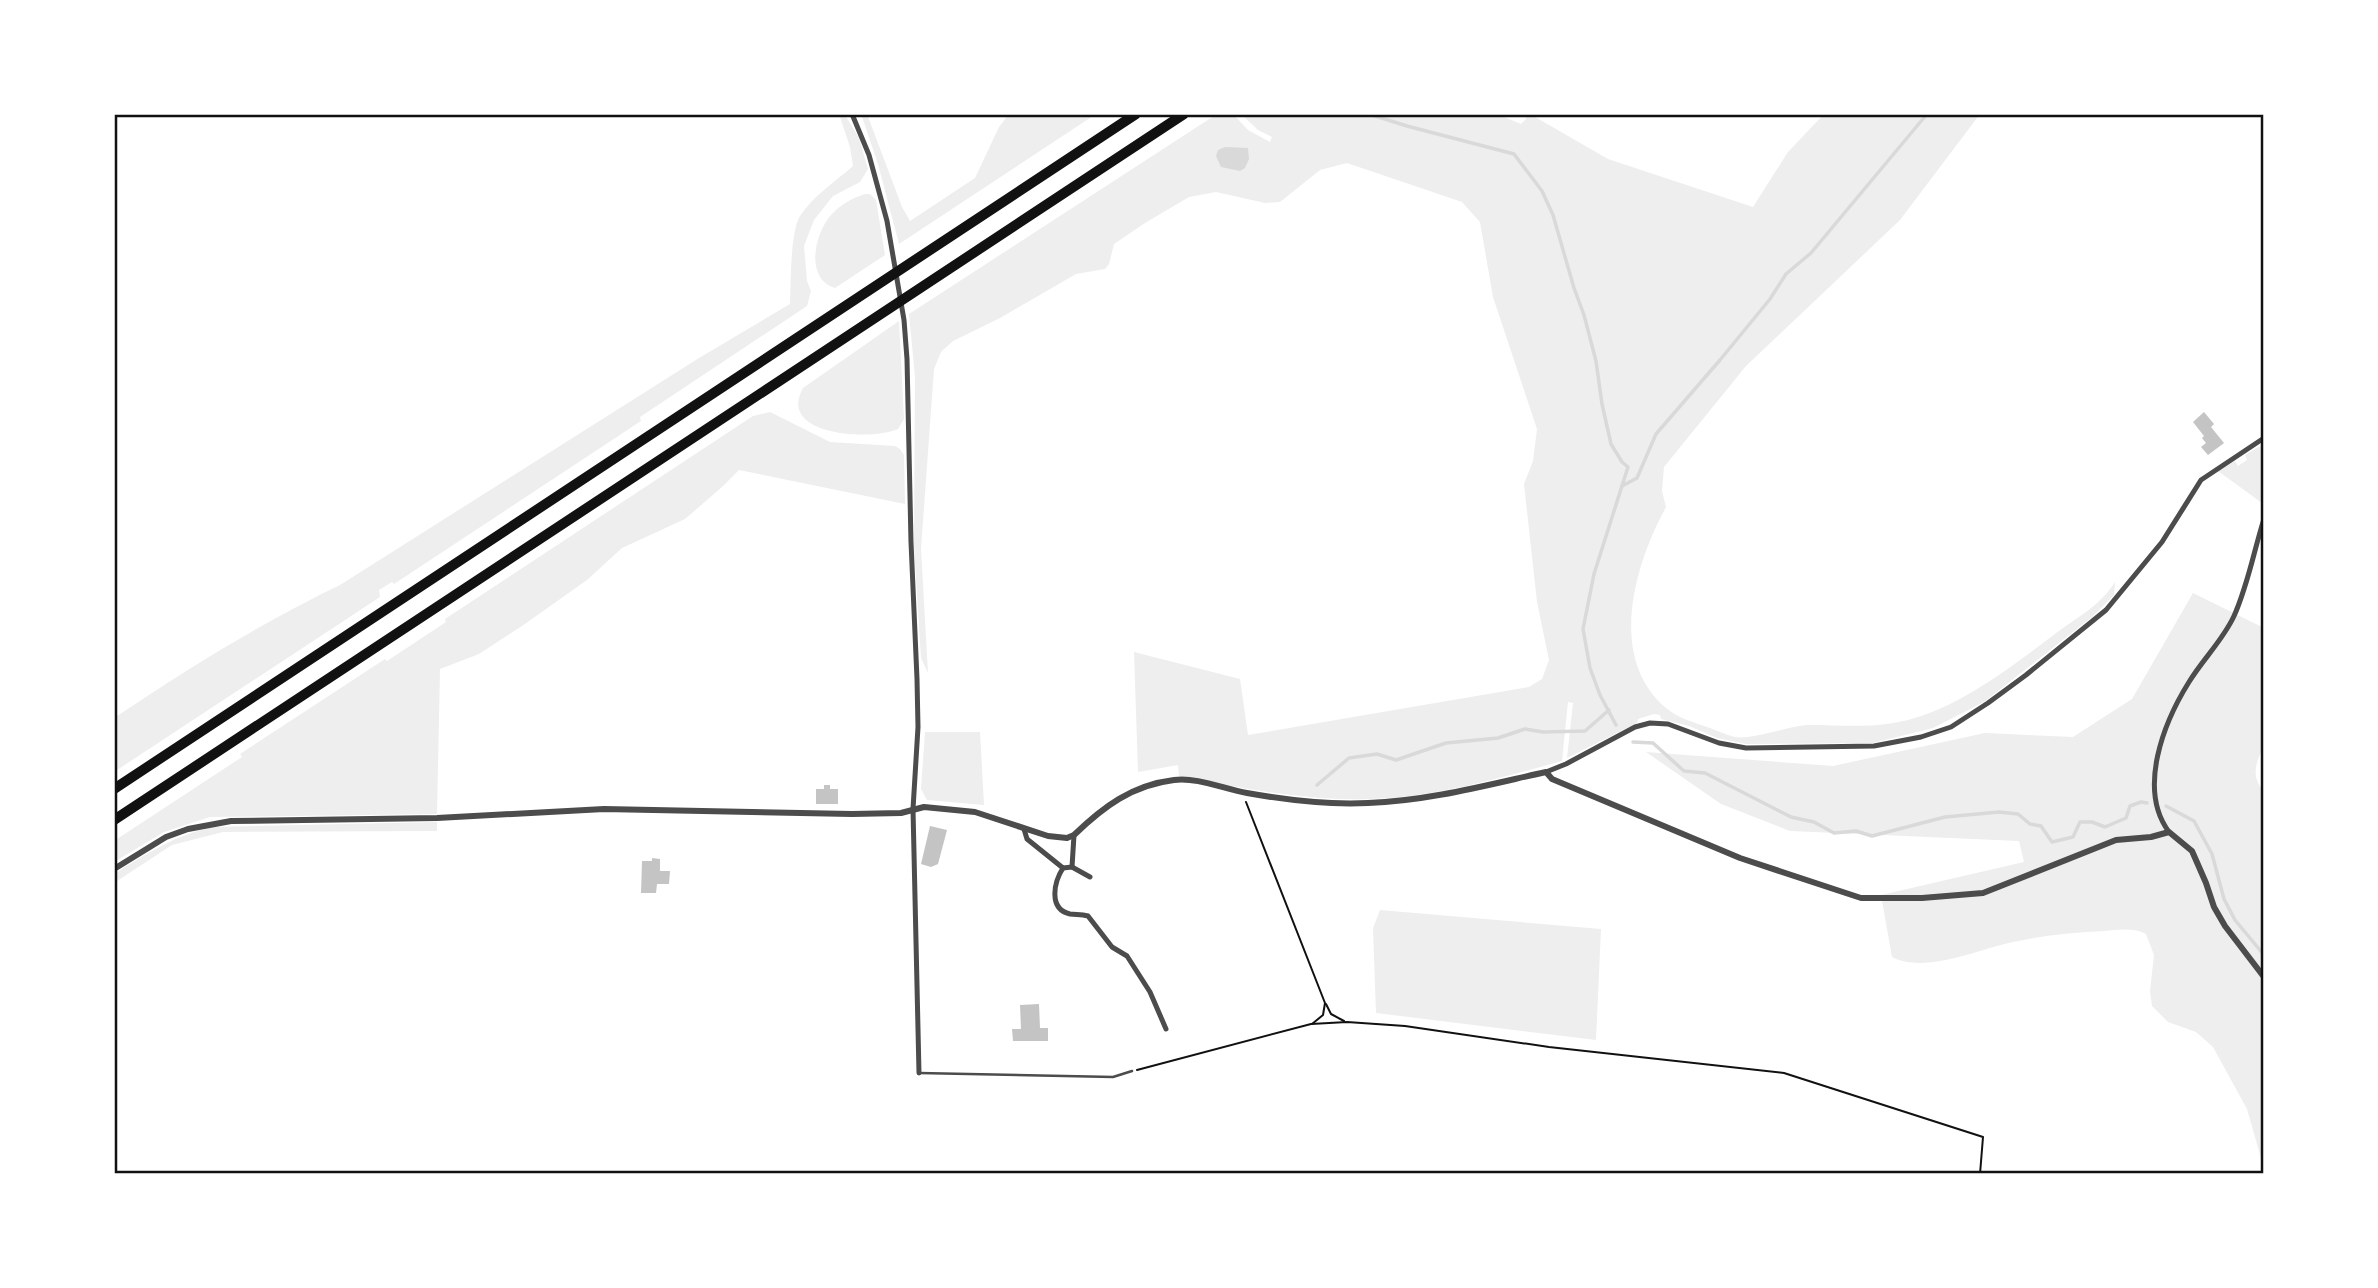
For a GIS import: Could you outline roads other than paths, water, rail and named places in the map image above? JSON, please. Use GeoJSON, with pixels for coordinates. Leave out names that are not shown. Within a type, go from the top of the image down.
{"type":"FeatureCollection","features":[{"type":"Feature","properties":{"kind":"highway"},"geometry":{"type":"LineString","coordinates":[[114,789],[1136,114]]}},
{"type":"Feature","properties":{"kind":"highway"},"geometry":{"type":"LineString","coordinates":[[114,820],[1183,115]]}},
{"type":"Feature","properties":{"kind":"street"},"geometry":{"type":"LineString","coordinates":[[852,114],[869,155],[887,221],[904,320],[918,727],[913,809],[919,1073]]}},
{"type":"Feature","properties":{"kind":"street"},"geometry":{"type":"LineString","coordinates":[[114,869],[166,837],[188,829],[231,821],[437,818],[604,809],[852,814],[901,813],[924,807],[975,812],[1048,836],[1067,838],[1074,835],[1111,802],[1149,785],[1176,779],[1246,793],[1330,802],[1370,803],[1448,794],[1546,772],[1635,727],[1650,723],[1668,724],[1720,743],[1746,748],[1874,746],[1921,737],[1951,727],[2017,682],[2106,610],[2162,542],[2201,480],[2264,438]]}},
{"type":"Feature","properties":{"kind":"street"},"geometry":{"type":"LineString","coordinates":[[2264,519],[2235,615],[2183,692],[2162,744],[2154,787],[2162,824],[2192,851],[2214,907],[2264,978]]}},
{"type":"Feature","properties":{"kind":"street"},"geometry":{"type":"LineString","coordinates":[[1546,772],[1552,779],[1670,830],[1740,858],[1861,898],[1922,898],[1983,893],[2116,840],[2151,837],[2169,832]]}},
{"type":"Feature","properties":{"kind":"street"},"geometry":{"type":"LineString","coordinates":[[1024,829],[1027,839],[1062,868],[1072,867],[1090,877]]}},
{"type":"Feature","properties":{"kind":"street"},"geometry":{"type":"LineString","coordinates":[[1072,867],[1074,835]]}},
{"type":"Feature","properties":{"kind":"street"},"geometry":{"type":"LineString","coordinates":[[1062,868],[1055,881],[1055,899],[1062,910],[1088,916],[1112,947],[1127,956],[1150,992],[1166,1029]]}},
{"type":"Feature","properties":{"kind":"lane"},"geometry":{"type":"LineString","coordinates":[[919,1073],[1113,1077],[1132,1071]]}},
{"type":"Feature","properties":{"kind":"waterway"},"geometry":{"type":"LineString","coordinates":[[1369,114],[1514,154],[1542,191],[1553,215],[1596,361],[1611,444],[1628,467],[1594,574],[1583,629],[1590,668],[1600,695],[1616,725]]}},
{"type":"Feature","properties":{"kind":"waterway"},"geometry":{"type":"LineString","coordinates":[[1622,486],[1637,478],[1656,434],[1770,299],[1786,274],[1811,253],[1927,114]]}},
{"type":"Feature","properties":{"kind":"waterway"},"geometry":{"type":"LineString","coordinates":[[1317,785],[1349,758],[1377,754],[1396,760],[1446,743],[1498,738],[1525,729],[1543,732],[1585,731],[1609,710]]}},
{"type":"Feature","properties":{"kind":"waterway"},"geometry":{"type":"LineString","coordinates":[[1633,742],[1653,743],[1684,771],[1705,773],[1791,817],[1814,822],[1834,833],[1856,831],[1872,836],[1945,817],[1999,812],[2018,814],[2030,824],[2041,826],[2052,842],[2073,837],[2080,822],[2092,822],[2105,827],[2126,818],[2130,806],[2147,803]]}},
{"type":"Feature","properties":{"kind":"waterway"},"geometry":{"type":"LineString","coordinates":[[2166,806],[2194,821],[2212,854],[2224,899],[2235,920],[2264,955]]}}]}
